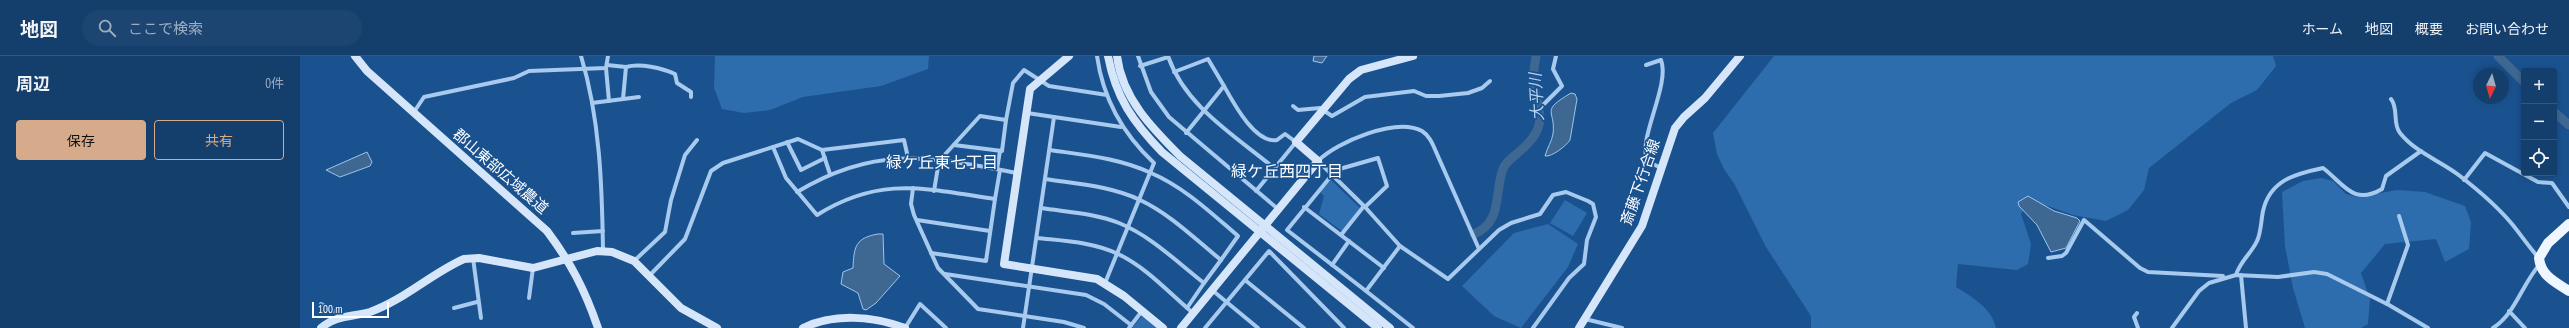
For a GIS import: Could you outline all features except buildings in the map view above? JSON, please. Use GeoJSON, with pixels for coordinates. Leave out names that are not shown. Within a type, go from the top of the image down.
{"type":"FeatureCollection","features":[{"type":"Feature","properties":{"kind":"main road"},"geometry":{"type":"LineString","coordinates":[[2569,224],[2548,243],[2539,261],[2546,276],[2569,291]]}},
{"type":"Feature","properties":{"kind":"street","name":"郡山東部広域農道"},"geometry":{"type":"LineString","coordinates":[[355,56],[367,71],[413,113],[538,222],[568,259],[586,294],[598,328]]}},
{"type":"Feature","properties":{"kind":"street"},"geometry":{"type":"LineString","coordinates":[[581,56],[592,103],[601,171],[603,250]]}},
{"type":"Feature","properties":{"kind":"street"},"geometry":{"type":"LineString","coordinates":[[608,56],[607,67],[609,101]]}},
{"type":"Feature","properties":{"kind":"street"},"geometry":{"type":"LineString","coordinates":[[1069,56],[1038,80],[1030,89],[1016,173],[1004,264],[1083,275],[1105,282],[1163,328]]}},
{"type":"Feature","properties":{"kind":"street"},"geometry":{"type":"LineString","coordinates":[[1097,56],[1107,95],[1122,127],[1135,144],[1154,163],[1152,173],[1105,282]]}},
{"type":"Feature","properties":{"kind":"street"},"geometry":{"type":"LineString","coordinates":[[1108,56],[1120,97],[1139,128],[1162,152],[1263,228],[1390,328]]}},
{"type":"Feature","properties":{"kind":"street"},"geometry":{"type":"LineString","coordinates":[[1117,56],[1130,95],[1148,124],[1180,156],[1378,328]]}},
{"type":"Feature","properties":{"kind":"street"},"geometry":{"type":"LineString","coordinates":[[1138,56],[1140,66],[1157,102],[1169,118],[1278,209]]}},
{"type":"Feature","properties":{"kind":"street"},"geometry":{"type":"LineString","coordinates":[[1140,66],[1168,56],[1174,72],[1187,94],[1274,168]]}},
{"type":"Feature","properties":{"kind":"street"},"geometry":{"type":"LineString","coordinates":[[1256,191],[1349,79],[1361,70],[1413,56]]}},
{"type":"Feature","properties":{"kind":"street"},"geometry":{"type":"LineString","coordinates":[[1544,104],[1562,86],[1553,69],[1556,56]]}},
{"type":"Feature","properties":{"kind":"street","name":"斎藤下行合線"},"geometry":{"type":"LineString","coordinates":[[1579,328],[1642,226],[1662,168],[1669,141],[1677,125],[1705,98],[1740,56]]}},
{"type":"Feature","properties":{"kind":"street"},"geometry":{"type":"LineString","coordinates":[[1174,72],[1208,59],[1243,119],[1266,139],[1277,140],[1285,134],[1296,142],[1318,161],[1365,207],[1400,246],[1448,279],[1499,230],[1511,223],[1540,214],[1553,195],[1558,192],[1566,192],[1593,204],[1596,217],[1587,240],[1584,264],[1569,278],[1533,328]]}},
{"type":"Feature","properties":{"kind":"street"},"geometry":{"type":"LineString","coordinates":[[1646,65],[1661,60],[1663,64],[1663,78],[1657,106],[1648,129],[1647,149],[1647,159],[1662,168]]}},
{"type":"Feature","properties":{"kind":"street"},"geometry":{"type":"LineString","coordinates":[[413,113],[420,100],[431,94],[454,92],[514,78],[529,71],[585,70],[607,67],[655,68],[675,74],[677,83],[691,92],[692,97]]}},
{"type":"Feature","properties":{"kind":"street"},"geometry":{"type":"LineString","coordinates":[[623,99],[626,67]]}},
{"type":"Feature","properties":{"kind":"street"},"geometry":{"type":"LineString","coordinates":[[931,252],[986,261],[1000,151],[1002,151],[1011,89],[1016,78],[1024,70],[1049,86],[1107,95]]}},
{"type":"Feature","properties":{"kind":"street"},"geometry":{"type":"LineString","coordinates":[[1293,106],[1298,110],[1320,108],[1332,116],[1365,97],[1414,91],[1426,96],[1468,93],[1482,88],[1490,81]]}},
{"type":"Feature","properties":{"kind":"street"},"geometry":{"type":"LineString","coordinates":[[1186,133],[1224,86]]}},
{"type":"Feature","properties":{"kind":"street"},"geometry":{"type":"LineString","coordinates":[[592,103],[639,97]]}},
{"type":"Feature","properties":{"kind":"street"},"geometry":{"type":"LineString","coordinates":[[2391,99],[2396,108],[2399,130],[2420,151],[2464,180],[2512,224],[2539,261],[2509,311],[2493,328]]}},
{"type":"Feature","properties":{"kind":"street"},"geometry":{"type":"LineString","coordinates":[[1026,113],[1122,127]]}},
{"type":"Feature","properties":{"kind":"street"},"geometry":{"type":"LineString","coordinates":[[934,191],[939,161],[980,116],[1006,120]]}},
{"type":"Feature","properties":{"kind":"street"},"geometry":{"type":"LineString","coordinates":[[1023,328],[1054,117]]}},
{"type":"Feature","properties":{"kind":"street"},"geometry":{"type":"LineString","coordinates":[[1190,310],[1212,290],[1318,161],[1325,155],[1372,131],[1409,128],[1422,132],[1431,140],[1479,248]]}},
{"type":"Feature","properties":{"kind":"street"},"geometry":{"type":"LineString","coordinates":[[650,275],[685,239],[711,171],[723,164],[798,139],[822,150],[904,140],[908,158]]}},
{"type":"Feature","properties":{"kind":"street"},"geometry":{"type":"LineString","coordinates":[[634,261],[665,232],[671,200],[685,155],[697,140]]}},
{"type":"Feature","properties":{"kind":"street"},"geometry":{"type":"LineString","coordinates":[[787,142],[800,170],[824,158]]}},
{"type":"Feature","properties":{"kind":"street"},"geometry":{"type":"LineString","coordinates":[[954,145],[1000,151]]}},
{"type":"Feature","properties":{"kind":"street"},"geometry":{"type":"LineString","coordinates":[[773,147],[786,178],[817,215],[859,194],[885,188],[912,188],[995,199]]}},
{"type":"Feature","properties":{"kind":"street"},"geometry":{"type":"LineString","coordinates":[[822,150],[830,174]]}},
{"type":"Feature","properties":{"kind":"street"},"geometry":{"type":"LineString","coordinates":[[1050,150],[1114,160],[1152,173],[1180,189],[1238,236],[1204,283],[1181,328]]}},
{"type":"Feature","properties":{"kind":"street"},"geometry":{"type":"LineString","coordinates":[[2246,328],[2238,275],[2241,261],[2257,241],[2268,197],[2276,184],[2285,179],[2323,168],[2351,193],[2363,196],[2382,189],[2386,176],[2420,151]]}},
{"type":"Feature","properties":{"kind":"street"},"geometry":{"type":"LineString","coordinates":[[2464,180],[2482,154],[2485,153],[2538,182],[2552,183],[2569,208]]}},
{"type":"Feature","properties":{"kind":"street"},"geometry":{"type":"LineString","coordinates":[[798,192],[830,174],[861,163],[908,158],[939,161],[1016,173]]}},
{"type":"Feature","properties":{"kind":"street"},"geometry":{"type":"LineString","coordinates":[[1341,235],[1365,207],[1387,186],[1378,158],[1350,166],[1332,175],[1304,207],[1287,230],[1413,328]]}},
{"type":"Feature","properties":{"kind":"street"},"geometry":{"type":"LineString","coordinates":[[1045,179],[1110,190],[1140,200],[1169,218],[1221,260]]}},
{"type":"Feature","properties":{"kind":"street"},"geometry":{"type":"LineString","coordinates":[[912,188],[911,204],[938,268],[978,309],[1064,322],[1084,328]]}},
{"type":"Feature","properties":{"kind":"street"},"geometry":{"type":"LineString","coordinates":[[1304,207],[1384,268]]}},
{"type":"Feature","properties":{"kind":"street"},"geometry":{"type":"LineString","coordinates":[[1041,208],[1094,216],[1128,228],[1150,240],[1204,283]]}},
{"type":"Feature","properties":{"kind":"street"},"geometry":{"type":"LineString","coordinates":[[2387,304],[2408,245],[2399,216]]}},
{"type":"Feature","properties":{"kind":"street"},"geometry":{"type":"LineString","coordinates":[[917,220],[990,231]]}},
{"type":"Feature","properties":{"kind":"street"},"geometry":{"type":"LineString","coordinates":[[2048,258],[2062,256],[2066,253],[2084,220],[2140,268],[2148,272],[2278,277],[2323,273],[2387,304],[2428,328]]}},
{"type":"Feature","properties":{"kind":"street"},"geometry":{"type":"LineString","coordinates":[[573,233],[603,231]]}},
{"type":"Feature","properties":{"kind":"street"},"geometry":{"type":"LineString","coordinates":[[1037,238],[1085,244],[1117,254],[1134,264],[1190,310]]}},
{"type":"Feature","properties":{"kind":"street"},"geometry":{"type":"LineString","coordinates":[[1332,265],[1349,241]]}},
{"type":"Feature","properties":{"kind":"street"},"geometry":{"type":"LineString","coordinates":[[1366,291],[1400,246]]}},
{"type":"Feature","properties":{"kind":"street"},"geometry":{"type":"LineString","coordinates":[[321,328],[335,318],[364,313],[380,307],[454,263],[473,257],[533,268],[603,250],[634,261],[650,275],[681,308],[718,328]]}},
{"type":"Feature","properties":{"kind":"street"},"geometry":{"type":"LineString","coordinates":[[1212,328],[1206,326],[1268,251],[1344,328]]}},
{"type":"Feature","properties":{"kind":"street"},"geometry":{"type":"LineString","coordinates":[[473,257],[480,318]]}},
{"type":"Feature","properties":{"kind":"street"},"geometry":{"type":"LineString","coordinates":[[529,298],[533,268]]}},
{"type":"Feature","properties":{"kind":"street"},"geometry":{"type":"LineString","coordinates":[[945,274],[1080,294],[1093,298],[1130,327],[1142,311]]}},
{"type":"Feature","properties":{"kind":"street"},"geometry":{"type":"LineString","coordinates":[[2172,328],[2199,291],[2209,283],[2226,276]]}},
{"type":"Feature","properties":{"kind":"street"},"geometry":{"type":"LineString","coordinates":[[1245,280],[1304,328]]}},
{"type":"Feature","properties":{"kind":"street"},"geometry":{"type":"LineString","coordinates":[[1212,290],[1258,328]]}},
{"type":"Feature","properties":{"kind":"street"},"geometry":{"type":"LineString","coordinates":[[454,308],[477,302]]}},
{"type":"Feature","properties":{"kind":"street"},"geometry":{"type":"LineString","coordinates":[[321,304],[343,316]]}},
{"type":"Feature","properties":{"kind":"street"},"geometry":{"type":"LineString","coordinates":[[803,328],[816,322],[832,318],[860,319],[903,327],[920,304],[946,328]]}},
{"type":"Feature","properties":{"kind":"street"},"geometry":{"type":"LineString","coordinates":[[2509,311],[2525,328]]}},
{"type":"Feature","properties":{"kind":"street"},"geometry":{"type":"LineString","coordinates":[[2137,313],[2134,317],[2138,328]]}},
{"type":"Feature","properties":{"kind":"street"},"geometry":{"type":"LineString","coordinates":[[1585,319],[1622,328]]}},
{"type":"Feature","properties":{"kind":"street"},"geometry":{"type":"LineString","coordinates":[[1336,328],[1340,324]]}},
{"type":"Feature","properties":{"kind":"shaded area"},"geometry":{"type":"Polygon","coordinates":[[[715,56],[929,56],[928,69],[881,86],[803,97],[770,110],[744,113],[722,109],[714,88],[715,56]]]}},
{"type":"Feature","properties":{"kind":"shaded area"},"geometry":{"type":"Polygon","coordinates":[[[1314,56],[1327,56],[1322,63],[1313,61],[1314,56]]]}},
{"type":"Feature","properties":{"kind":"shaded area"},"geometry":{"type":"Polygon","coordinates":[[[1774,56],[2273,56],[2276,66],[2257,90],[2231,103],[2149,168],[2144,190],[2128,210],[2106,221],[2073,215],[2048,206],[2035,204],[2024,209],[2021,214],[2031,244],[2028,264],[2017,270],[1958,264],[1956,287],[1980,303],[1986,309],[1994,321],[1996,328],[1811,328],[1811,316],[1766,247],[1735,185],[1724,169],[1717,154],[1713,133],[1774,56]]]}},
{"type":"Feature","properties":{"kind":"shaded area"},"geometry":{"type":"Polygon","coordinates":[[[1571,93],[1575,94],[1577,99],[1570,140],[1559,151],[1545,156],[1553,134],[1552,108],[1561,99],[1571,93]]]}},
{"type":"Feature","properties":{"kind":"shaded area"},"geometry":{"type":"Polygon","coordinates":[[[367,152],[372,162],[370,166],[340,177],[326,170],[367,152]]]}},
{"type":"Feature","properties":{"kind":"shaded area"},"geometry":{"type":"Polygon","coordinates":[[[2321,178],[2333,181],[2346,194],[2358,197],[2397,190],[2425,192],[2465,206],[2471,222],[2469,249],[2445,262],[2436,239],[2385,244],[2361,273],[2370,299],[2368,324],[2361,328],[2305,328],[2293,288],[2285,246],[2282,192],[2303,181],[2321,178]]]}},
{"type":"Feature","properties":{"kind":"shaded area"},"geometry":{"type":"Polygon","coordinates":[[[1331,180],[1360,208],[1343,232],[1319,214],[1324,196],[1319,191],[1331,180]]]}},
{"type":"Feature","properties":{"kind":"shaded area"},"geometry":{"type":"Polygon","coordinates":[[[2028,196],[2054,211],[2077,218],[2080,221],[2066,248],[2051,252],[2037,225],[2019,206],[2018,202],[2028,196]]]}},
{"type":"Feature","properties":{"kind":"shaded area"},"geometry":{"type":"Polygon","coordinates":[[[1565,200],[1587,213],[1573,236],[1550,223],[1565,200]]]}},
{"type":"Feature","properties":{"kind":"shaded area"},"geometry":{"type":"Polygon","coordinates":[[[1548,224],[1578,244],[1568,267],[1521,328],[1494,316],[1462,286],[1514,233],[1548,224]]]}},
{"type":"Feature","properties":{"kind":"shaded area"},"geometry":{"type":"Polygon","coordinates":[[[883,234],[884,264],[900,276],[876,303],[866,310],[863,309],[858,293],[841,284],[843,272],[853,268],[854,254],[857,245],[865,238],[883,234]]]}},
{"type":"Feature","properties":{"kind":"shaded area"},"geometry":{"type":"Polygon","coordinates":[[[1143,315],[1158,328],[1132,328],[1143,315]]]}},
{"type":"Feature","properties":{"kind":"waterway","name":"大平川"},"geometry":{"type":"LineString","coordinates":[[1474,234],[1483,229],[1490,222],[1494,214],[1500,178],[1505,165],[1526,146],[1536,133],[1539,125],[1539,110],[1534,82],[1536,56]]}},
{"type":"Feature","properties":{"kind":"waterway"},"geometry":{"type":"LineString","coordinates":[[2498,56],[2521,79]]}},
{"type":"Feature","properties":{"kind":"waterway"},"geometry":{"type":"LineString","coordinates":[[2557,115],[2569,125]]}},
{"type":"Feature","properties":{"kind":"district","name":"緑ケ丘東七丁目"},"geometry":{"type":"Point","coordinates":[942,162]}},
{"type":"Feature","properties":{"kind":"district","name":"緑ケ丘西四丁目"},"geometry":{"type":"Point","coordinates":[1287,171]}}]}
